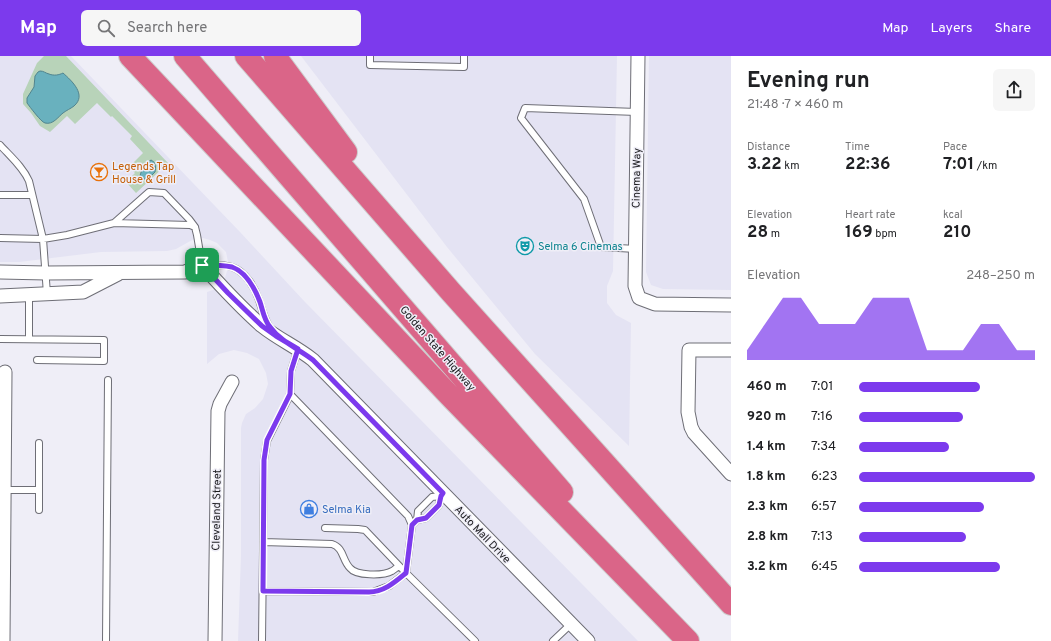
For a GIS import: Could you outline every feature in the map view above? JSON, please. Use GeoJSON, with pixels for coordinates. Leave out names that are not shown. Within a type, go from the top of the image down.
{"type":"FeatureCollection","features":[{"type":"Feature","properties":{"kind":"highway"},"geometry":{"type":"LineString","coordinates":[[130,56],[450,396],[688,641]]}},
{"type":"Feature","properties":{"kind":"highway","name":"Golden State Highway"},"geometry":{"type":"LineString","coordinates":[[185,56],[691,641]]}},
{"type":"Feature","properties":{"kind":"highway"},"geometry":{"type":"LineString","coordinates":[[246,56],[451,292],[731,604]]}},
{"type":"Feature","properties":{"kind":"highway"},"geometry":{"type":"LineString","coordinates":[[275,56],[451,292]]}},
{"type":"Feature","properties":{"kind":"street","name":"Cinema Way"},"geometry":{"type":"LineString","coordinates":[[638,56],[635,286],[639,298],[655,304],[731,305]]}},
{"type":"Feature","properties":{"kind":"street"},"geometry":{"type":"LineString","coordinates":[[0,272],[185,272],[202,265]]}},
{"type":"Feature","properties":{"kind":"street","name":"Auto Mall Drive"},"geometry":{"type":"LineString","coordinates":[[202,265],[262,326],[313,360],[442,495],[588,641]]}},
{"type":"Feature","properties":{"kind":"street"},"geometry":{"type":"LineString","coordinates":[[0,296],[83,292],[122,272]]}},
{"type":"Feature","properties":{"kind":"street"},"geometry":{"type":"LineString","coordinates":[[731,350],[689,350],[688,412],[691,427],[694,433],[731,474]]}},
{"type":"Feature","properties":{"kind":"street"},"geometry":{"type":"LineString","coordinates":[[3,641],[5,372]]}},
{"type":"Feature","properties":{"kind":"street","name":"Cleveland Street"},"geometry":{"type":"LineString","coordinates":[[215,641],[218,411],[220,404],[232,382]]}},
{"type":"Feature","properties":{"kind":"lane"},"geometry":{"type":"LineString","coordinates":[[370,56],[370,65],[464,67],[464,56]]}},
{"type":"Feature","properties":{"kind":"lane"},"geometry":{"type":"LineString","coordinates":[[636,249],[601,247],[584,199],[521,118],[526,108],[637,112]]}},
{"type":"Feature","properties":{"kind":"lane"},"geometry":{"type":"LineString","coordinates":[[0,145],[26,174],[43,239],[47,294]]}},
{"type":"Feature","properties":{"kind":"lane"},"geometry":{"type":"LineString","coordinates":[[0,153],[7,153]]}},
{"type":"Feature","properties":{"kind":"lane"},"geometry":{"type":"LineString","coordinates":[[114,223],[149,192],[164,193],[195,227],[202,265],[230,267],[242,274],[257,294],[266,322],[280,339]]}},
{"type":"Feature","properties":{"kind":"lane"},"geometry":{"type":"LineString","coordinates":[[0,195],[32,195]]}},
{"type":"Feature","properties":{"kind":"lane"},"geometry":{"type":"LineString","coordinates":[[0,238],[43,239],[67,235],[114,223],[190,225],[195,227]]}},
{"type":"Feature","properties":{"kind":"lane"},"geometry":{"type":"LineString","coordinates":[[29,294],[29,339]]}},
{"type":"Feature","properties":{"kind":"lane"},"geometry":{"type":"LineString","coordinates":[[0,338],[104,340],[104,361],[37,360]]}},
{"type":"Feature","properties":{"kind":"lane"},"geometry":{"type":"LineString","coordinates":[[262,641],[264,460],[267,440],[290,394],[291,371],[298,349]]}},
{"type":"Feature","properties":{"kind":"lane"},"geometry":{"type":"LineString","coordinates":[[106,641],[108,380]]}},
{"type":"Feature","properties":{"kind":"lane"},"geometry":{"type":"LineString","coordinates":[[290,394],[414,522]]}},
{"type":"Feature","properties":{"kind":"lane"},"geometry":{"type":"LineString","coordinates":[[39,443],[39,510]]}},
{"type":"Feature","properties":{"kind":"lane"},"geometry":{"type":"LineString","coordinates":[[4,490],[39,490]]}},
{"type":"Feature","properties":{"kind":"lane"},"geometry":{"type":"LineString","coordinates":[[263,591],[373,592],[389,586],[406,573],[414,522],[418,510],[432,497],[442,495],[439,505],[426,518],[414,522]]}},
{"type":"Feature","properties":{"kind":"lane"},"geometry":{"type":"LineString","coordinates":[[325,528],[365,530],[475,641]]}},
{"type":"Feature","properties":{"kind":"lane"},"geometry":{"type":"LineString","coordinates":[[263,542],[332,544],[338,546],[350,568],[358,573],[385,573],[392,571],[399,566]]}},
{"type":"Feature","properties":{"kind":"lane"},"geometry":{"type":"LineString","coordinates":[[553,641],[571,624]]}},
{"type":"Feature","properties":{"kind":"shaded area"},"geometry":{"type":"Polygon","coordinates":[[[0,56],[71,56],[305,302],[638,641],[238,641],[241,556],[241,428],[246,414],[255,408],[263,399],[268,384],[266,373],[259,359],[247,353],[234,350],[219,354],[207,364],[207,292],[213,290],[225,278],[228,262],[226,252],[217,243],[203,238],[194,239],[176,249],[167,251],[101,252],[19,262],[0,262],[0,56]]]}},
{"type":"Feature","properties":{"kind":"shaded area"},"geometry":{"type":"Polygon","coordinates":[[[301,56],[617,56],[613,271],[607,286],[607,303],[616,315],[631,323],[629,446],[535,354],[447,247],[301,56]]]}},
{"type":"Feature","properties":{"kind":"shaded area"},"geometry":{"type":"Polygon","coordinates":[[[649,56],[731,56],[731,290],[663,289],[651,285],[646,272],[649,56]]]}},
{"type":"Feature","properties":{"kind":"green space"},"geometry":{"type":"Polygon","coordinates":[[[44,56],[66,56],[168,163],[136,193],[126,182],[135,173],[129,167],[143,153],[130,139],[132,136],[97,103],[75,124],[67,116],[50,132],[40,126],[23,104],[23,94],[37,63],[44,56]]]}},
{"type":"Feature","properties":{"kind":"water"},"geometry":{"type":"Polygon","coordinates":[[[40,71],[53,75],[63,73],[74,84],[79,93],[78,102],[50,123],[45,123],[41,120],[27,103],[27,98],[34,87],[35,76],[40,71]]]}},
{"type":"Feature","properties":{"kind":"water"},"geometry":{"type":"Polygon","coordinates":[[[151,160],[155,164],[155,172],[148,179],[143,179],[140,176],[141,171],[151,160]]]}},
{"type":"Feature","properties":{"kind":"place","name":"Legends Tap House & Grill"},"geometry":{"type":"Point","coordinates":[99,172]}},
{"type":"Feature","properties":{"kind":"place","name":"Selma 6 Cinemas"},"geometry":{"type":"Point","coordinates":[525,246]}},
{"type":"Feature","properties":{"kind":"place","name":"Selma Kia"},"geometry":{"type":"Point","coordinates":[309,509]}},
{"type":"Feature","properties":{"kind":"route"},"geometry":{"type":"LineString","coordinates":[[202,265],[226,266],[237,270],[242,274],[257,294],[264,318],[272,331],[280,339],[286,342],[298,349],[313,360],[443,493],[439,505],[426,518],[417,520],[412,525],[406,573],[389,586],[373,592],[263,591],[265,452],[267,440],[290,394],[291,371],[298,349],[280,339],[262,326],[202,265]]}}]}
